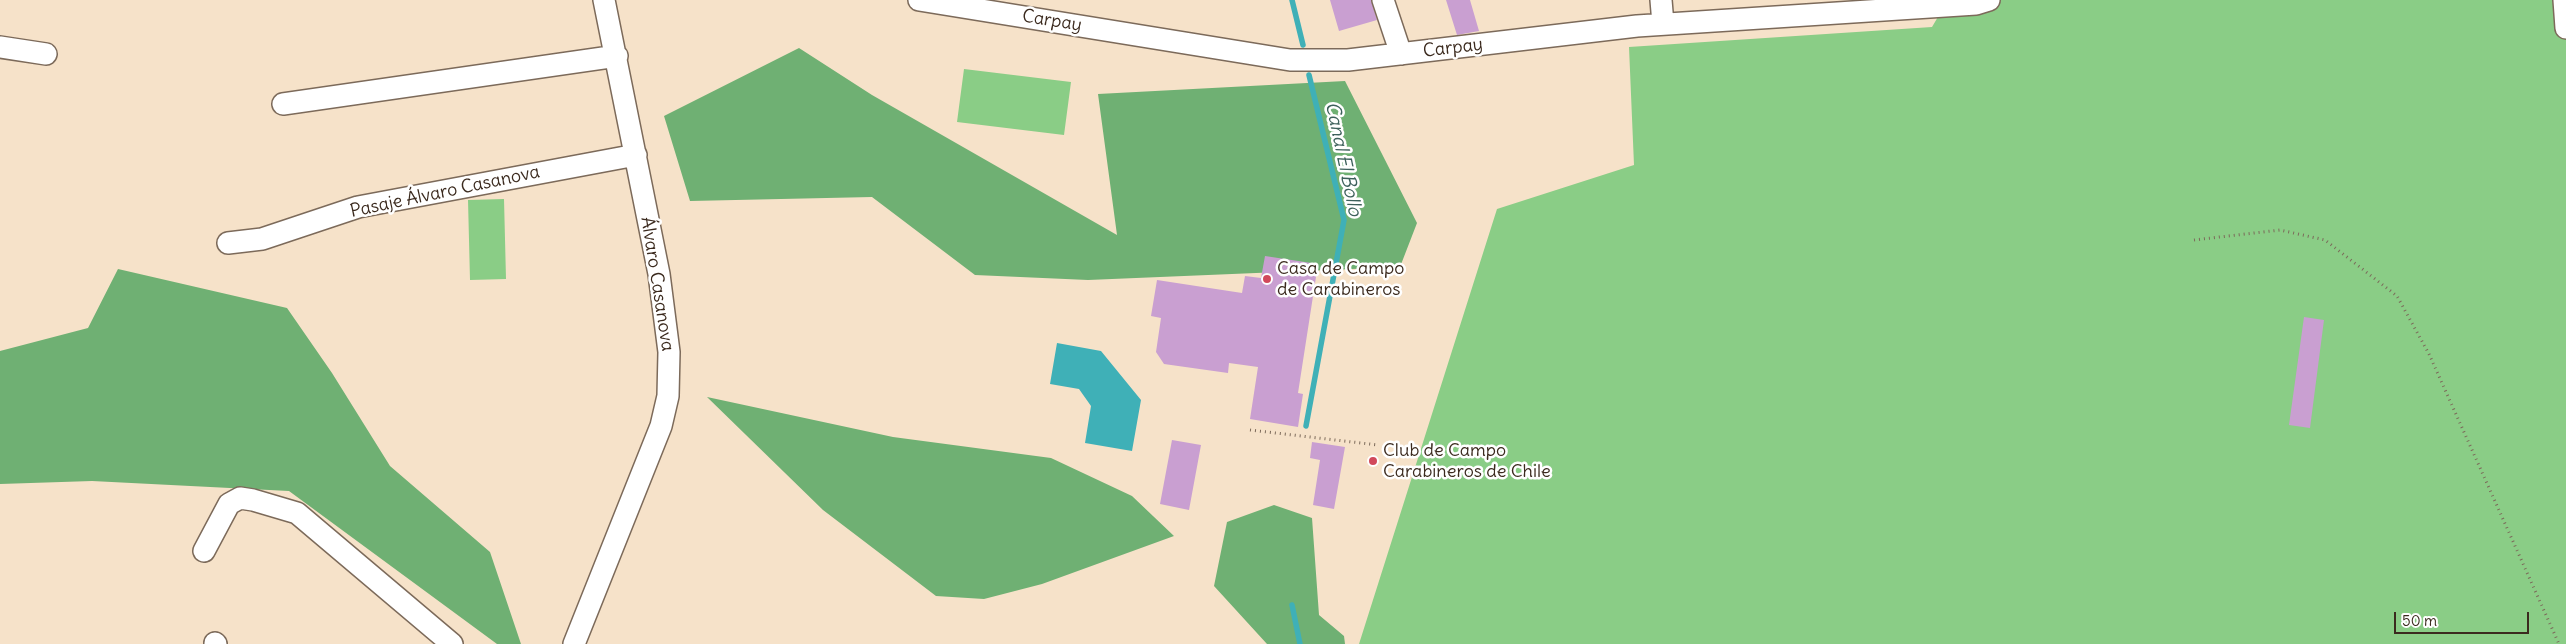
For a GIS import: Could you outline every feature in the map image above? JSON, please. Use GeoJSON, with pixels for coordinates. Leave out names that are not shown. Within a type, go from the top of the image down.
{"type":"FeatureCollection","features":[{"type":"Feature","properties":{"kind":"street","name":"Álvaro Casanova"},"geometry":{"type":"LineString","coordinates":[[574,644],[660,426],[668,396],[669,352],[665,312],[617,56],[604,0]]}},
{"type":"Feature","properties":{"kind":"street","name":"Carpay"},"geometry":{"type":"LineString","coordinates":[[919,0],[1290,60],[1348,60],[1785,8],[1976,4],[1989,0]]}},
{"type":"Feature","properties":{"kind":"street"},"geometry":{"type":"LineString","coordinates":[[1383,0],[1401,54]]}},
{"type":"Feature","properties":{"kind":"street"},"geometry":{"type":"LineString","coordinates":[[1661,0],[1663,24]]}},
{"type":"Feature","properties":{"kind":"street"},"geometry":{"type":"LineString","coordinates":[[2564,0],[2566,28]]}},
{"type":"Feature","properties":{"kind":"street"},"geometry":{"type":"LineString","coordinates":[[0,47],[46,54]]}},
{"type":"Feature","properties":{"kind":"street"},"geometry":{"type":"LineString","coordinates":[[283,104],[617,56]]}},
{"type":"Feature","properties":{"kind":"street","name":"Pasaje Álvaro Casanova"},"geometry":{"type":"LineString","coordinates":[[228,243],[262,239],[358,208],[636,155]]}},
{"type":"Feature","properties":{"kind":"street"},"geometry":{"type":"LineString","coordinates":[[204,551],[229,504],[240,498],[253,500],[297,514],[452,644]]}},
{"type":"Feature","properties":{"kind":"path"},"geometry":{"type":"LineString","coordinates":[[2194,240],[2280,230],[2325,240],[2397,296],[2429,354],[2559,644]]}},
{"type":"Feature","properties":{"kind":"path"},"geometry":{"type":"LineString","coordinates":[[1250,430],[1378,445]]}},
{"type":"Feature","properties":{"kind":"green space"},"geometry":{"type":"Polygon","coordinates":[[[1948,0],[2566,0],[2566,644],[1359,644],[1497,209],[1634,165],[1629,47],[1932,27],[1948,0]]]}},
{"type":"Feature","properties":{"kind":"green space"},"geometry":{"type":"Polygon","coordinates":[[[799,48],[872,95],[1117,235],[1098,94],[1345,81],[1417,223],[1400,267],[1088,280],[975,275],[872,197],[690,201],[664,116],[799,48]]]}},
{"type":"Feature","properties":{"kind":"green space"},"geometry":{"type":"Polygon","coordinates":[[[964,69],[1071,82],[1064,135],[957,122],[964,69]]]}},
{"type":"Feature","properties":{"kind":"green space"},"geometry":{"type":"Polygon","coordinates":[[[504,199],[506,279],[470,280],[468,200],[504,199]]]}},
{"type":"Feature","properties":{"kind":"green space"},"geometry":{"type":"Polygon","coordinates":[[[118,269],[287,308],[332,373],[390,466],[490,552],[521,644],[497,644],[289,491],[92,481],[0,484],[0,351],[88,328],[118,269]]]}},
{"type":"Feature","properties":{"kind":"green space"},"geometry":{"type":"Polygon","coordinates":[[[707,397],[893,437],[1051,458],[1132,496],[1174,536],[1042,584],[984,599],[936,596],[823,510],[707,397]]]}},
{"type":"Feature","properties":{"kind":"green space"},"geometry":{"type":"Polygon","coordinates":[[[1274,505],[1312,518],[1319,615],[1344,636],[1345,644],[1267,644],[1214,586],[1227,522],[1274,505]]]}},
{"type":"Feature","properties":{"kind":"water"},"geometry":{"type":"Polygon","coordinates":[[[1057,343],[1101,351],[1141,400],[1132,451],[1085,443],[1091,406],[1079,389],[1050,384],[1057,343]]]}},
{"type":"Feature","properties":{"kind":"building"},"geometry":{"type":"Polygon","coordinates":[[[1330,0],[1371,0],[1377,20],[1339,31],[1330,0]]]}},
{"type":"Feature","properties":{"kind":"building"},"geometry":{"type":"Polygon","coordinates":[[[1446,0],[1470,0],[1479,31],[1457,35],[1446,0]]]}},
{"type":"Feature","properties":{"kind":"building"},"geometry":{"type":"Polygon","coordinates":[[[1265,256],[1318,264],[1298,393],[1303,394],[1298,427],[1250,419],[1258,367],[1229,363],[1228,373],[1164,364],[1156,352],[1161,318],[1151,316],[1157,280],[1242,293],[1245,276],[1261,278],[1265,256]]]}},
{"type":"Feature","properties":{"kind":"building"},"geometry":{"type":"Polygon","coordinates":[[[2304,317],[2324,320],[2310,428],[2289,425],[2304,317]]]}},
{"type":"Feature","properties":{"kind":"building"},"geometry":{"type":"Polygon","coordinates":[[[1172,440],[1201,445],[1189,510],[1160,504],[1172,440]]]}},
{"type":"Feature","properties":{"kind":"building"},"geometry":{"type":"Polygon","coordinates":[[[1312,442],[1345,447],[1334,509],[1313,505],[1320,460],[1310,458],[1312,442]]]}},
{"type":"Feature","properties":{"kind":"waterway","name":"Canal El Bollo"},"geometry":{"type":"LineString","coordinates":[[1292,0],[1303,45]]}},
{"type":"Feature","properties":{"kind":"waterway","name":"Canal El Bollo"},"geometry":{"type":"LineString","coordinates":[[1306,426],[1344,220],[1309,75]]}},
{"type":"Feature","properties":{"kind":"waterway","name":"Canal El Bollo"},"geometry":{"type":"LineString","coordinates":[[1292,605],[1300,644]]}},
{"type":"Feature","properties":{"kind":"place","name":"Casa de Campo de Carabineros"},"geometry":{"type":"Point","coordinates":[1267,279]}},
{"type":"Feature","properties":{"kind":"place","name":"Club de Campo Carabineros de Chile"},"geometry":{"type":"Point","coordinates":[1373,461]}}]}
